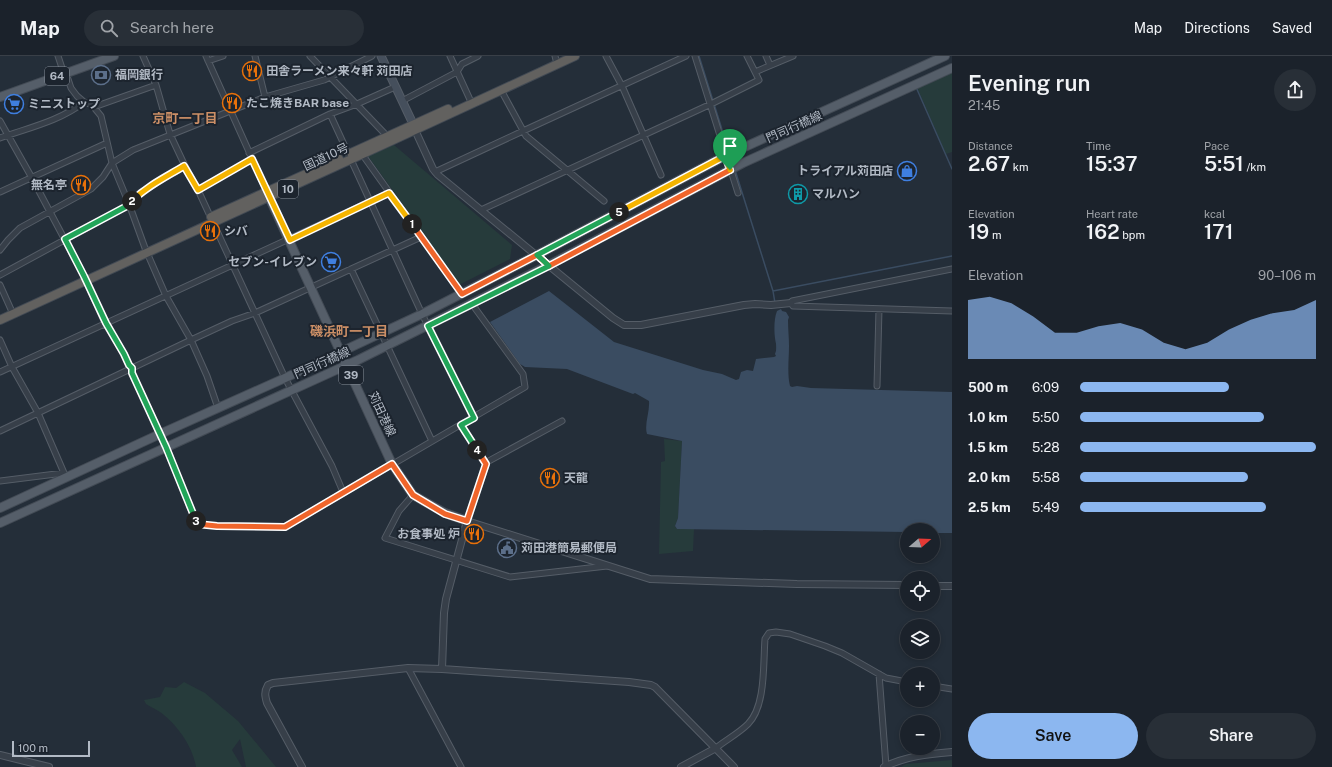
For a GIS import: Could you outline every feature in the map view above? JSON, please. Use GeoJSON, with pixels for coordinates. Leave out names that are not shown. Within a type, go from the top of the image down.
{"type":"FeatureCollection","features":[{"type":"Feature","properties":{"kind":"highway","name":"国道10号"},"geometry":{"type":"LineString","coordinates":[[0,320],[12,312],[470,102],[558,59],[575,56]]}},
{"type":"Feature","properties":{"kind":"highway","name":"国道10号"},"geometry":{"type":"LineString","coordinates":[[470,102],[501,90],[558,59]]}},
{"type":"Feature","properties":{"kind":"highway","name":"国道10号"},"geometry":{"type":"LineString","coordinates":[[350,157],[362,154],[389,139]]}},
{"type":"Feature","properties":{"kind":"highway","name":"国道10号"},"geometry":{"type":"LineString","coordinates":[[0,315],[12,312]]}},
{"type":"Feature","properties":{"kind":"main road","name":"64"},"geometry":{"type":"LineString","coordinates":[[0,97],[114,56]]}},
{"type":"Feature","properties":{"kind":"main road"},"geometry":{"type":"LineString","coordinates":[[381,56],[414,127]]}},
{"type":"Feature","properties":{"kind":"main road","name":"門司行橋線"},"geometry":{"type":"LineString","coordinates":[[0,508],[422,314],[725,156],[945,56]]}},
{"type":"Feature","properties":{"kind":"main road","name":"門司行橋線"},"geometry":{"type":"LineString","coordinates":[[0,524],[387,346],[549,266],[730,170],[952,68]]}},
{"type":"Feature","properties":{"kind":"main road","name":"苅田港線"},"geometry":{"type":"LineString","coordinates":[[268,194],[392,464],[413,495],[445,514],[467,521]]}},
{"type":"Feature","properties":{"kind":"street"},"geometry":{"type":"LineString","coordinates":[[58,56],[74,92],[84,102],[90,103],[102,119],[112,163],[146,250],[166,296],[191,340],[207,376],[218,408]]}},
{"type":"Feature","properties":{"kind":"street"},"geometry":{"type":"LineString","coordinates":[[143,56],[156,85],[170,134],[184,166],[213,220],[285,378],[332,466],[343,492]]}},
{"type":"Feature","properties":{"kind":"street"},"geometry":{"type":"LineString","coordinates":[[223,56],[207,58],[268,194]]}},
{"type":"Feature","properties":{"kind":"street"},"geometry":{"type":"LineString","coordinates":[[255,56],[265,97]]}},
{"type":"Feature","properties":{"kind":"street"},"geometry":{"type":"LineString","coordinates":[[310,56],[389,139]]}},
{"type":"Feature","properties":{"kind":"street"},"geometry":{"type":"LineString","coordinates":[[0,250],[16,231],[49,211],[86,192],[103,177],[112,163],[133,150],[265,97],[324,80],[372,56]]}},
{"type":"Feature","properties":{"kind":"street"},"geometry":{"type":"LineString","coordinates":[[450,56],[470,102]]}},
{"type":"Feature","properties":{"kind":"street"},"geometry":{"type":"LineString","coordinates":[[402,101],[456,72],[462,64],[478,56]]}},
{"type":"Feature","properties":{"kind":"street"},"geometry":{"type":"LineString","coordinates":[[606,56],[622,86],[661,175]]}},
{"type":"Feature","properties":{"kind":"street"},"geometry":{"type":"LineString","coordinates":[[435,172],[686,56]]}},
{"type":"Feature","properties":{"kind":"street"},"geometry":{"type":"LineString","coordinates":[[695,56],[738,194]]}},
{"type":"Feature","properties":{"kind":"street"},"geometry":{"type":"LineString","coordinates":[[481,210],[711,104],[759,80],[748,56]]}},
{"type":"Feature","properties":{"kind":"street"},"geometry":{"type":"LineString","coordinates":[[766,56],[770,66]]}},
{"type":"Feature","properties":{"kind":"street"},"geometry":{"type":"LineString","coordinates":[[755,72],[793,56]]}},
{"type":"Feature","properties":{"kind":"street"},"geometry":{"type":"LineString","coordinates":[[94,107],[156,85]]}},
{"type":"Feature","properties":{"kind":"street"},"geometry":{"type":"LineString","coordinates":[[249,153],[330,114],[395,87]]}},
{"type":"Feature","properties":{"kind":"street"},"geometry":{"type":"LineString","coordinates":[[501,90],[526,136],[566,171],[604,201]]}},
{"type":"Feature","properties":{"kind":"street"},"geometry":{"type":"LineString","coordinates":[[0,138],[60,117],[84,102]]}},
{"type":"Feature","properties":{"kind":"street"},"geometry":{"type":"LineString","coordinates":[[330,114],[422,314],[474,418]]}},
{"type":"Feature","properties":{"kind":"street"},"geometry":{"type":"LineString","coordinates":[[0,121],[65,239],[106,323],[132,368],[132,373],[166,447],[197,524],[217,526],[285,527],[525,387],[523,374],[472,304]]}},
{"type":"Feature","properties":{"kind":"street"},"geometry":{"type":"LineString","coordinates":[[414,127],[435,172],[613,318],[624,324],[641,325],[744,305],[791,303],[792,301],[952,269]]}},
{"type":"Feature","properties":{"kind":"street"},"geometry":{"type":"LineString","coordinates":[[0,192],[107,143]]}},
{"type":"Feature","properties":{"kind":"street"},"geometry":{"type":"LineString","coordinates":[[362,154],[462,294]]}},
{"type":"Feature","properties":{"kind":"street"},"geometry":{"type":"LineString","coordinates":[[198,190],[252,159]]}},
{"type":"Feature","properties":{"kind":"street"},"geometry":{"type":"LineString","coordinates":[[0,275],[129,204],[141,192],[184,166]]}},
{"type":"Feature","properties":{"kind":"street"},"geometry":{"type":"LineString","coordinates":[[0,372],[290,240],[389,193]]}},
{"type":"Feature","properties":{"kind":"street"},"geometry":{"type":"LineString","coordinates":[[0,431],[232,321],[255,313],[421,237]]}},
{"type":"Feature","properties":{"kind":"street"},"geometry":{"type":"LineString","coordinates":[[351,269],[432,442]]}},
{"type":"Feature","properties":{"kind":"street"},"geometry":{"type":"LineString","coordinates":[[0,285],[12,312]]}},
{"type":"Feature","properties":{"kind":"street"},"geometry":{"type":"LineString","coordinates":[[791,303],[793,306],[952,311]]}},
{"type":"Feature","properties":{"kind":"street"},"geometry":{"type":"LineString","coordinates":[[877,386],[879,309]]}},
{"type":"Feature","properties":{"kind":"street"},"geometry":{"type":"LineString","coordinates":[[0,340],[12,367],[38,413],[64,472],[0,481]]}},
{"type":"Feature","properties":{"kind":"street"},"geometry":{"type":"LineString","coordinates":[[442,669],[446,598],[467,521],[486,464],[487,462],[562,421]]}},
{"type":"Feature","properties":{"kind":"street"},"geometry":{"type":"LineString","coordinates":[[461,425],[486,464]]}},
{"type":"Feature","properties":{"kind":"street"},"geometry":{"type":"LineString","coordinates":[[413,495],[399,511],[385,538],[510,577],[609,566]]}},
{"type":"Feature","properties":{"kind":"street"},"geometry":{"type":"LineString","coordinates":[[467,521],[650,579],[797,584],[900,585]]}},
{"type":"Feature","properties":{"kind":"street"},"geometry":{"type":"LineString","coordinates":[[940,586],[952,586]]}},
{"type":"Feature","properties":{"kind":"street"},"geometry":{"type":"LineString","coordinates":[[681,767],[716,748],[749,723],[757,710],[760,701],[762,691],[764,639],[769,633],[776,632],[790,634],[825,646],[842,653],[886,678],[900,681]]}},
{"type":"Feature","properties":{"kind":"street"},"geometry":{"type":"LineString","coordinates":[[408,668],[462,767]]}},
{"type":"Feature","properties":{"kind":"street"},"geometry":{"type":"LineString","coordinates":[[302,767],[267,703],[265,690],[268,685],[273,683],[408,668],[629,682],[651,685],[655,687],[734,767]]}},
{"type":"Feature","properties":{"kind":"street"},"geometry":{"type":"LineString","coordinates":[[879,674],[885,767],[896,761],[914,756],[952,752]]}},
{"type":"Feature","properties":{"kind":"street"},"geometry":{"type":"LineString","coordinates":[[940,687],[952,689]]}},
{"type":"Feature","properties":{"kind":"street"},"geometry":{"type":"LineString","coordinates":[[0,755],[49,767]]}},
{"type":"Feature","properties":{"kind":"green space"},"geometry":{"type":"Polygon","coordinates":[[[952,68],[952,152],[946,154],[916,85],[952,68]]]}},
{"type":"Feature","properties":{"kind":"green space"},"geometry":{"type":"Polygon","coordinates":[[[394,145],[512,245],[510,259],[459,285],[368,156],[394,145]]]}},
{"type":"Feature","properties":{"kind":"green space"},"geometry":{"type":"Polygon","coordinates":[[[664,439],[682,441],[678,518],[675,526],[677,529],[694,529],[693,551],[659,554],[661,462],[665,461],[664,439]]]}},
{"type":"Feature","properties":{"kind":"green space"},"geometry":{"type":"Polygon","coordinates":[[[184,682],[205,693],[238,721],[276,767],[246,767],[240,739],[232,750],[242,767],[196,767],[192,752],[178,729],[166,717],[146,704],[144,700],[160,697],[165,687],[176,688],[184,682]]]}},
{"type":"Feature","properties":{"kind":"green space"},"geometry":{"type":"Polygon","coordinates":[[[952,760],[952,767],[901,767],[906,764],[952,760]]]}},
{"type":"Feature","properties":{"kind":"water"},"geometry":{"type":"Polygon","coordinates":[[[549,291],[614,342],[703,370],[722,374],[736,380],[739,379],[741,372],[747,370],[753,371],[756,359],[776,356],[775,354],[777,348],[774,328],[777,311],[781,309],[782,311],[786,312],[789,317],[788,366],[790,386],[792,387],[952,392],[952,533],[940,533],[940,523],[900,523],[900,532],[677,529],[675,526],[678,518],[682,441],[647,434],[646,426],[649,401],[635,393],[633,394],[567,369],[525,367],[520,364],[490,322],[549,291]]]}},
{"type":"Feature","properties":{"kind":"waterway"},"geometry":{"type":"LineString","coordinates":[[699,56],[729,152]]}},
{"type":"Feature","properties":{"kind":"waterway"},"geometry":{"type":"LineString","coordinates":[[916,87],[952,169]]}},
{"type":"Feature","properties":{"kind":"waterway"},"geometry":{"type":"LineString","coordinates":[[731,157],[733,165]]}},
{"type":"Feature","properties":{"kind":"waterway"},"geometry":{"type":"LineString","coordinates":[[735,170],[773,291],[952,256]]}},
{"type":"Feature","properties":{"kind":"waterway"},"geometry":{"type":"LineString","coordinates":[[773,291],[775,303]]}},
{"type":"Feature","properties":{"kind":"waterway"},"geometry":{"type":"LineString","coordinates":[[777,342],[777,351]]}},
{"type":"Feature","properties":{"kind":"place","name":"田舎ラーメン来々軒 苅田店"},"geometry":{"type":"Point","coordinates":[252,71]}},
{"type":"Feature","properties":{"kind":"place","name":"福岡銀行"},"geometry":{"type":"Point","coordinates":[101,75]}},
{"type":"Feature","properties":{"kind":"place","name":"たこ焼きBAR base"},"geometry":{"type":"Point","coordinates":[232,103]}},
{"type":"Feature","properties":{"kind":"place","name":"ミニストップ"},"geometry":{"type":"Point","coordinates":[14,104]}},
{"type":"Feature","properties":{"kind":"place","name":"トライアル苅田店"},"geometry":{"type":"Point","coordinates":[907,171]}},
{"type":"Feature","properties":{"kind":"place","name":"無名亭"},"geometry":{"type":"Point","coordinates":[81,185]}},
{"type":"Feature","properties":{"kind":"place","name":"マルハン"},"geometry":{"type":"Point","coordinates":[798,194]}},
{"type":"Feature","properties":{"kind":"place","name":"シバ"},"geometry":{"type":"Point","coordinates":[210,231]}},
{"type":"Feature","properties":{"kind":"place","name":"セブン-イレブン"},"geometry":{"type":"Point","coordinates":[331,262]}},
{"type":"Feature","properties":{"kind":"place","name":"天龍"},"geometry":{"type":"Point","coordinates":[550,478]}},
{"type":"Feature","properties":{"kind":"place","name":"お食事処 炉"},"geometry":{"type":"Point","coordinates":[474,534]}},
{"type":"Feature","properties":{"kind":"place","name":"苅田港簡易郵便局"},"geometry":{"type":"Point","coordinates":[507,548]}},
{"type":"Feature","properties":{"kind":"district","name":"京町一丁目"},"geometry":{"type":"Point","coordinates":[185,118]}},
{"type":"Feature","properties":{"kind":"district","name":"磯浜町一丁目"},"geometry":{"type":"Point","coordinates":[349,331]}},
{"type":"Feature","properties":{"kind":"route"},"geometry":{"type":"LineString","coordinates":[[730,170],[549,266],[537,255],[462,294],[389,193],[290,240],[252,159],[198,190],[184,166],[148,187],[127,206],[65,239],[106,323],[132,368],[132,373],[139,385],[166,447],[197,524],[217,526],[285,527],[392,464],[413,495],[445,514],[467,521],[486,464],[461,425],[474,418],[455,383],[428,326],[549,266],[537,255],[725,156],[730,170]]}}]}
